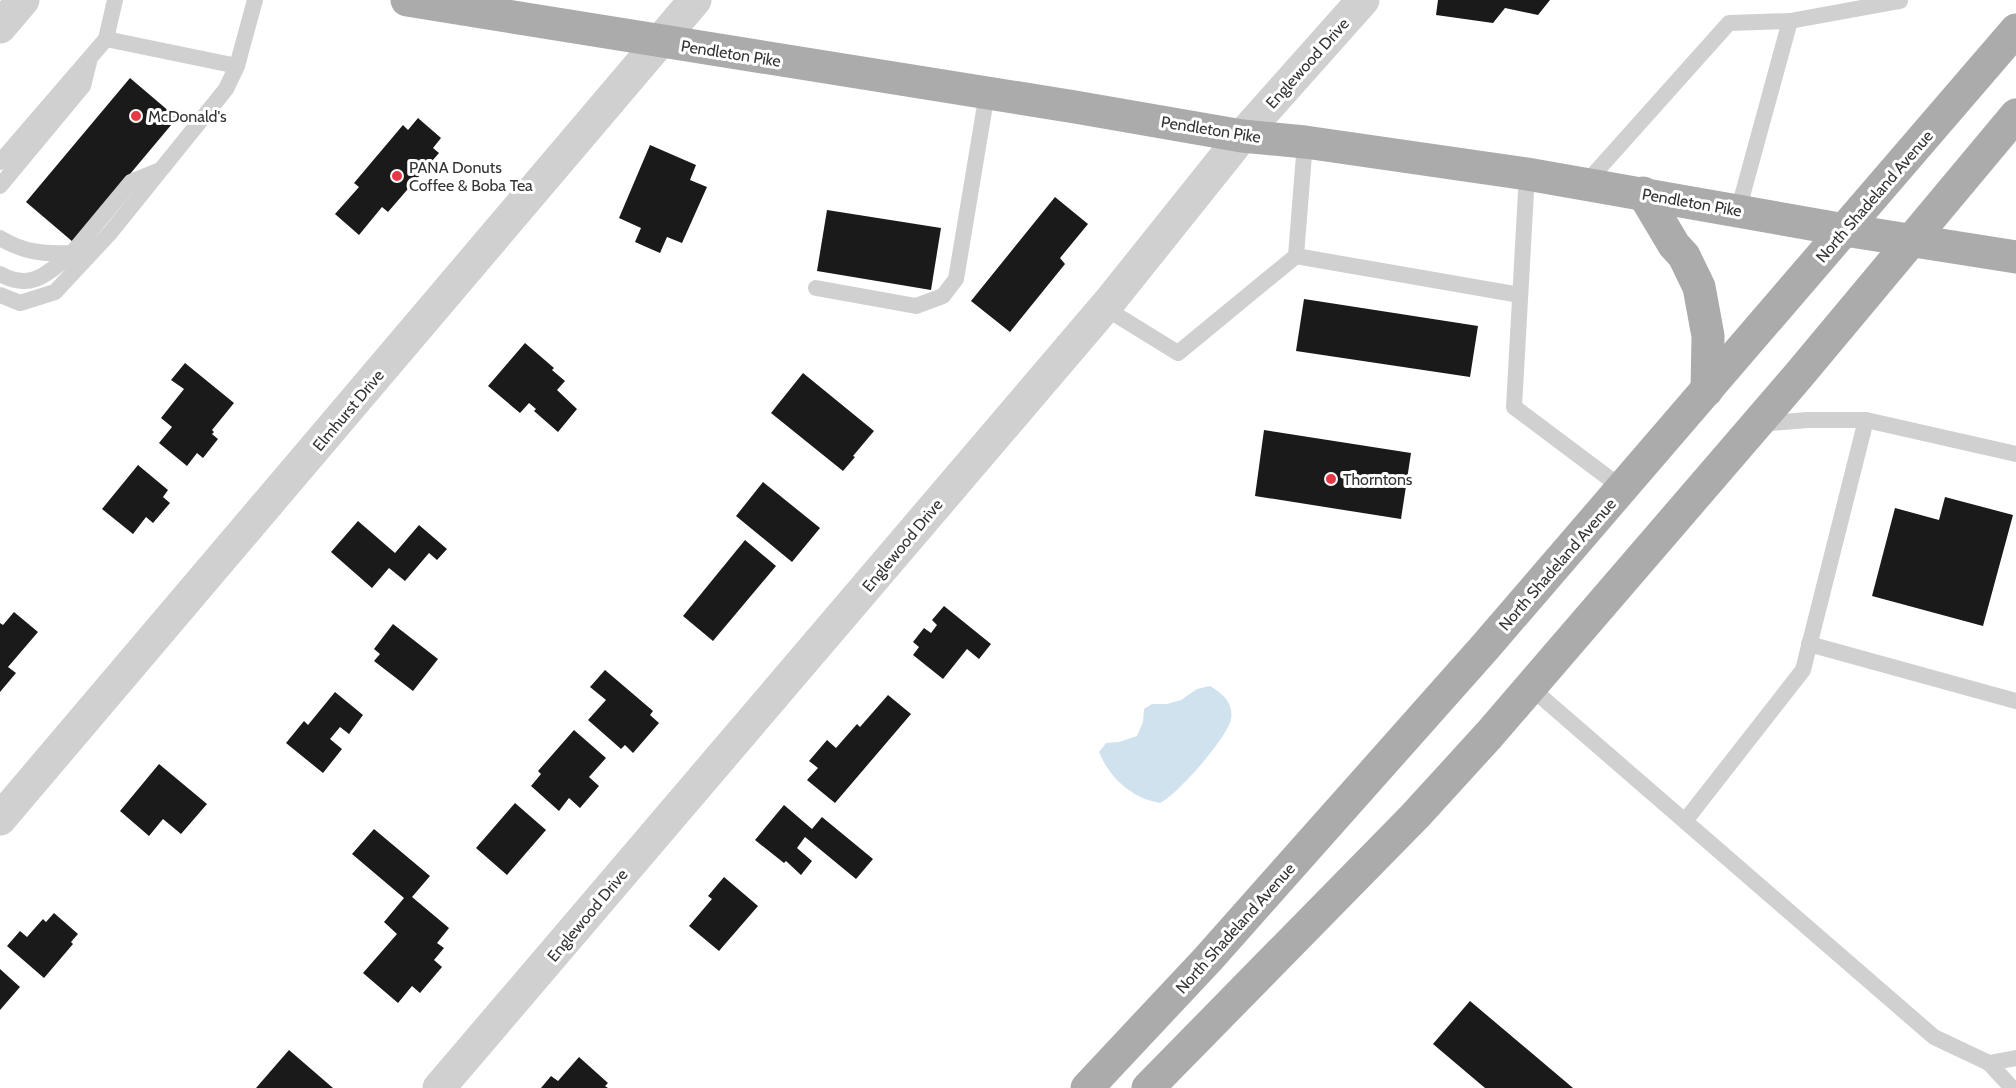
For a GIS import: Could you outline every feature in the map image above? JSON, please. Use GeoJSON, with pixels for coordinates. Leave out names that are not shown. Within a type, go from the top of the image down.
{"type":"FeatureCollection","features":[{"type":"Feature","properties":{"kind":"main road","name":"Pendleton Pike"},"geometry":{"type":"LineString","coordinates":[[407,0],[1242,135],[1527,174],[1845,230],[2016,257]]}},
{"type":"Feature","properties":{"kind":"main road","name":"North Shadeland Avenue"},"geometry":{"type":"LineString","coordinates":[[1087,1088],[1215,951],[1486,646],[2016,30]]}},
{"type":"Feature","properties":{"kind":"main road"},"geometry":{"type":"LineString","coordinates":[[1148,1088],[1415,816],[1530,687],[1756,424],[2016,115]]}},
{"type":"Feature","properties":{"kind":"main road"},"geometry":{"type":"LineString","coordinates":[[1642,193],[1674,245],[1684,256],[1699,287],[1708,336],[1707,390]]}},
{"type":"Feature","properties":{"kind":"street"},"geometry":{"type":"LineString","coordinates":[[0,27],[23,0]]}},
{"type":"Feature","properties":{"kind":"street","name":"Elmhurst Drive"},"geometry":{"type":"LineString","coordinates":[[0,819],[695,0]]}},
{"type":"Feature","properties":{"kind":"street","name":"Englewood Drive"},"geometry":{"type":"LineString","coordinates":[[439,1088],[1105,308],[1242,135],[1363,0]]}},
{"type":"Feature","properties":{"kind":"lane"},"geometry":{"type":"LineString","coordinates":[[0,162],[106,39],[115,0]]}},
{"type":"Feature","properties":{"kind":"lane"},"geometry":{"type":"LineString","coordinates":[[0,295],[20,303],[55,292],[110,232],[226,89],[237,66],[255,0]]}},
{"type":"Feature","properties":{"kind":"lane"},"geometry":{"type":"LineString","coordinates":[[1585,184],[1729,23],[1790,21],[1900,1]]}},
{"type":"Feature","properties":{"kind":"lane"},"geometry":{"type":"LineString","coordinates":[[1738,211],[1790,21]]}},
{"type":"Feature","properties":{"kind":"lane"},"geometry":{"type":"LineString","coordinates":[[106,39],[237,66]]}},
{"type":"Feature","properties":{"kind":"lane"},"geometry":{"type":"LineString","coordinates":[[0,186],[83,86],[89,58]]}},
{"type":"Feature","properties":{"kind":"lane"},"geometry":{"type":"LineString","coordinates":[[816,288],[915,306],[943,296],[956,279],[987,93]]}},
{"type":"Feature","properties":{"kind":"lane"},"geometry":{"type":"LineString","coordinates":[[1105,308],[1178,353],[1296,256],[1305,142]]}},
{"type":"Feature","properties":{"kind":"lane"},"geometry":{"type":"LineString","coordinates":[[0,274],[12,281],[42,278],[72,253],[131,182],[160,170]]}},
{"type":"Feature","properties":{"kind":"lane"},"geometry":{"type":"LineString","coordinates":[[1527,174],[1514,407],[1622,488]]}},
{"type":"Feature","properties":{"kind":"lane"},"geometry":{"type":"LineString","coordinates":[[0,238],[15,247],[42,254],[72,253]]}},
{"type":"Feature","properties":{"kind":"lane"},"geometry":{"type":"LineString","coordinates":[[1296,256],[1520,295]]}},
{"type":"Feature","properties":{"kind":"lane"},"geometry":{"type":"LineString","coordinates":[[1756,424],[1807,420],[1866,420],[2016,454]]}},
{"type":"Feature","properties":{"kind":"lane"},"geometry":{"type":"LineString","coordinates":[[1685,821],[1803,670],[1866,420]]}},
{"type":"Feature","properties":{"kind":"lane"},"geometry":{"type":"LineString","coordinates":[[1809,644],[2016,701]]}},
{"type":"Feature","properties":{"kind":"lane"},"geometry":{"type":"LineString","coordinates":[[1530,687],[1934,1036],[1989,1063],[2012,1088]]}},
{"type":"Feature","properties":{"kind":"lane"},"geometry":{"type":"LineString","coordinates":[[1989,1063],[2016,1058]]}},
{"type":"Feature","properties":{"kind":"water"},"geometry":{"type":"Polygon","coordinates":[[[1210,686],[1223,695],[1229,703],[1231,719],[1212,751],[1178,789],[1160,803],[1131,792],[1115,778],[1099,752],[1106,743],[1119,742],[1137,736],[1143,722],[1144,709],[1152,704],[1167,704],[1181,700],[1197,689],[1210,686]]]}},
{"type":"Feature","properties":{"kind":"building"},"geometry":{"type":"Polygon","coordinates":[[[1438,0],[1550,0],[1538,15],[1505,8],[1493,23],[1436,15],[1438,0]]]}},
{"type":"Feature","properties":{"kind":"building"},"geometry":{"type":"Polygon","coordinates":[[[130,78],[177,118],[73,242],[26,202],[130,78]]]}},
{"type":"Feature","properties":{"kind":"building"},"geometry":{"type":"Polygon","coordinates":[[[418,118],[441,138],[433,148],[439,153],[388,212],[382,207],[359,235],[335,214],[359,187],[354,183],[403,125],[408,130],[418,118]]]}},
{"type":"Feature","properties":{"kind":"building"},"geometry":{"type":"Polygon","coordinates":[[[650,145],[696,165],[690,180],[707,187],[682,243],[667,237],[660,253],[635,242],[641,228],[619,218],[650,145]]]}},
{"type":"Feature","properties":{"kind":"building"},"geometry":{"type":"Polygon","coordinates":[[[1055,197],[1088,224],[1060,258],[1065,264],[1010,332],[971,301],[1055,197]]]}},
{"type":"Feature","properties":{"kind":"building"},"geometry":{"type":"Polygon","coordinates":[[[827,210],[941,228],[931,290],[817,271],[827,210]]]}},
{"type":"Feature","properties":{"kind":"building"},"geometry":{"type":"Polygon","coordinates":[[[1304,299],[1478,326],[1470,377],[1296,351],[1304,299]]]}},
{"type":"Feature","properties":{"kind":"building"},"geometry":{"type":"Polygon","coordinates":[[[525,343],[554,368],[552,370],[565,381],[557,390],[577,409],[558,432],[534,411],[536,409],[529,403],[520,413],[488,386],[525,343]]]}},
{"type":"Feature","properties":{"kind":"building"},"geometry":{"type":"Polygon","coordinates":[[[185,363],[234,403],[212,430],[214,432],[212,434],[218,439],[203,458],[197,453],[187,466],[159,443],[172,427],[161,418],[184,389],[171,380],[185,363]]]}},
{"type":"Feature","properties":{"kind":"building"},"geometry":{"type":"Polygon","coordinates":[[[803,373],[874,431],[843,471],[771,413],[803,373]]]}},
{"type":"Feature","properties":{"kind":"building"},"geometry":{"type":"Polygon","coordinates":[[[1264,430],[1411,453],[1401,519],[1255,496],[1264,430]]]}},
{"type":"Feature","properties":{"kind":"building"},"geometry":{"type":"Polygon","coordinates":[[[138,465],[168,490],[163,497],[170,503],[153,523],[146,517],[133,534],[102,509],[138,465]]]}},
{"type":"Feature","properties":{"kind":"building"},"geometry":{"type":"Polygon","coordinates":[[[763,482],[820,528],[792,562],[736,516],[763,482]]]}},
{"type":"Feature","properties":{"kind":"building"},"geometry":{"type":"Polygon","coordinates":[[[1945,497],[2013,515],[1983,626],[1872,596],[1895,508],[1939,520],[1945,497]]]}},
{"type":"Feature","properties":{"kind":"building"},"geometry":{"type":"Polygon","coordinates":[[[358,521],[395,553],[419,525],[447,549],[437,560],[429,553],[405,581],[389,568],[372,588],[331,552],[358,521]]]}},
{"type":"Feature","properties":{"kind":"building"},"geometry":{"type":"Polygon","coordinates":[[[745,540],[776,566],[713,641],[683,616],[745,540]]]}},
{"type":"Feature","properties":{"kind":"building"},"geometry":{"type":"Polygon","coordinates":[[[944,606],[991,644],[979,659],[967,649],[943,679],[913,655],[919,647],[913,642],[924,628],[931,633],[937,625],[932,620],[944,606]]]}},
{"type":"Feature","properties":{"kind":"building"},"geometry":{"type":"Polygon","coordinates":[[[14,612],[38,632],[8,667],[16,673],[0,692],[0,623],[3,625],[14,612]]]}},
{"type":"Feature","properties":{"kind":"building"},"geometry":{"type":"Polygon","coordinates":[[[393,624],[438,659],[413,691],[374,661],[380,654],[374,649],[393,624]]]}},
{"type":"Feature","properties":{"kind":"building"},"geometry":{"type":"Polygon","coordinates":[[[605,670],[653,711],[650,715],[659,723],[633,753],[625,745],[621,749],[588,720],[606,700],[590,687],[605,670]]]}},
{"type":"Feature","properties":{"kind":"building"},"geometry":{"type":"Polygon","coordinates":[[[335,692],[363,715],[349,734],[340,727],[330,739],[342,749],[323,773],[286,743],[304,721],[308,725],[335,692]]]}},
{"type":"Feature","properties":{"kind":"building"},"geometry":{"type":"Polygon","coordinates":[[[888,695],[911,714],[835,803],[807,780],[818,768],[809,761],[827,740],[836,748],[857,724],[860,727],[888,695]]]}},
{"type":"Feature","properties":{"kind":"building"},"geometry":{"type":"Polygon","coordinates":[[[574,730],[606,758],[589,777],[599,786],[580,808],[569,798],[559,811],[531,786],[541,774],[538,771],[574,730]]]}},
{"type":"Feature","properties":{"kind":"building"},"geometry":{"type":"Polygon","coordinates":[[[159,764],[207,804],[181,834],[163,819],[149,836],[120,811],[159,764]]]}},
{"type":"Feature","properties":{"kind":"building"},"geometry":{"type":"Polygon","coordinates":[[[515,803],[546,830],[507,875],[476,848],[515,803]]]}},
{"type":"Feature","properties":{"kind":"building"},"geometry":{"type":"Polygon","coordinates":[[[784,805],[812,829],[822,817],[873,859],[856,879],[805,837],[797,848],[812,861],[801,875],[786,861],[784,863],[755,840],[784,805]]]}},
{"type":"Feature","properties":{"kind":"building"},"geometry":{"type":"Polygon","coordinates":[[[374,829],[430,876],[412,897],[449,928],[437,943],[444,948],[434,960],[442,967],[420,993],[412,986],[398,1003],[363,973],[397,934],[384,922],[404,898],[352,854],[374,829]]]}},
{"type":"Feature","properties":{"kind":"building"},"geometry":{"type":"Polygon","coordinates":[[[724,877],[758,906],[719,951],[689,926],[712,899],[708,896],[724,877]]]}},
{"type":"Feature","properties":{"kind":"building"},"geometry":{"type":"Polygon","coordinates":[[[54,913],[78,934],[71,942],[73,944],[44,978],[7,946],[20,931],[27,937],[43,919],[46,922],[54,913]]]}},
{"type":"Feature","properties":{"kind":"building"},"geometry":{"type":"Polygon","coordinates":[[[0,969],[20,987],[0,1010],[0,969]]]}},
{"type":"Feature","properties":{"kind":"building"},"geometry":{"type":"Polygon","coordinates":[[[1470,1001],[1573,1088],[1485,1088],[1433,1044],[1470,1001]]]}},
{"type":"Feature","properties":{"kind":"building"},"geometry":{"type":"Polygon","coordinates":[[[289,1050],[333,1088],[256,1088],[289,1050]]]}},
{"type":"Feature","properties":{"kind":"building"},"geometry":{"type":"Polygon","coordinates":[[[579,1057],[608,1083],[605,1086],[608,1088],[541,1088],[551,1076],[558,1081],[579,1057]]]}},
{"type":"Feature","properties":{"kind":"place","name":"McDonald's"},"geometry":{"type":"Point","coordinates":[136,116]}},
{"type":"Feature","properties":{"kind":"place","name":"PANA Donuts Coffee & Boba Tea"},"geometry":{"type":"Point","coordinates":[397,176]}},
{"type":"Feature","properties":{"kind":"place","name":"Thorntons"},"geometry":{"type":"Point","coordinates":[1331,479]}}]}
